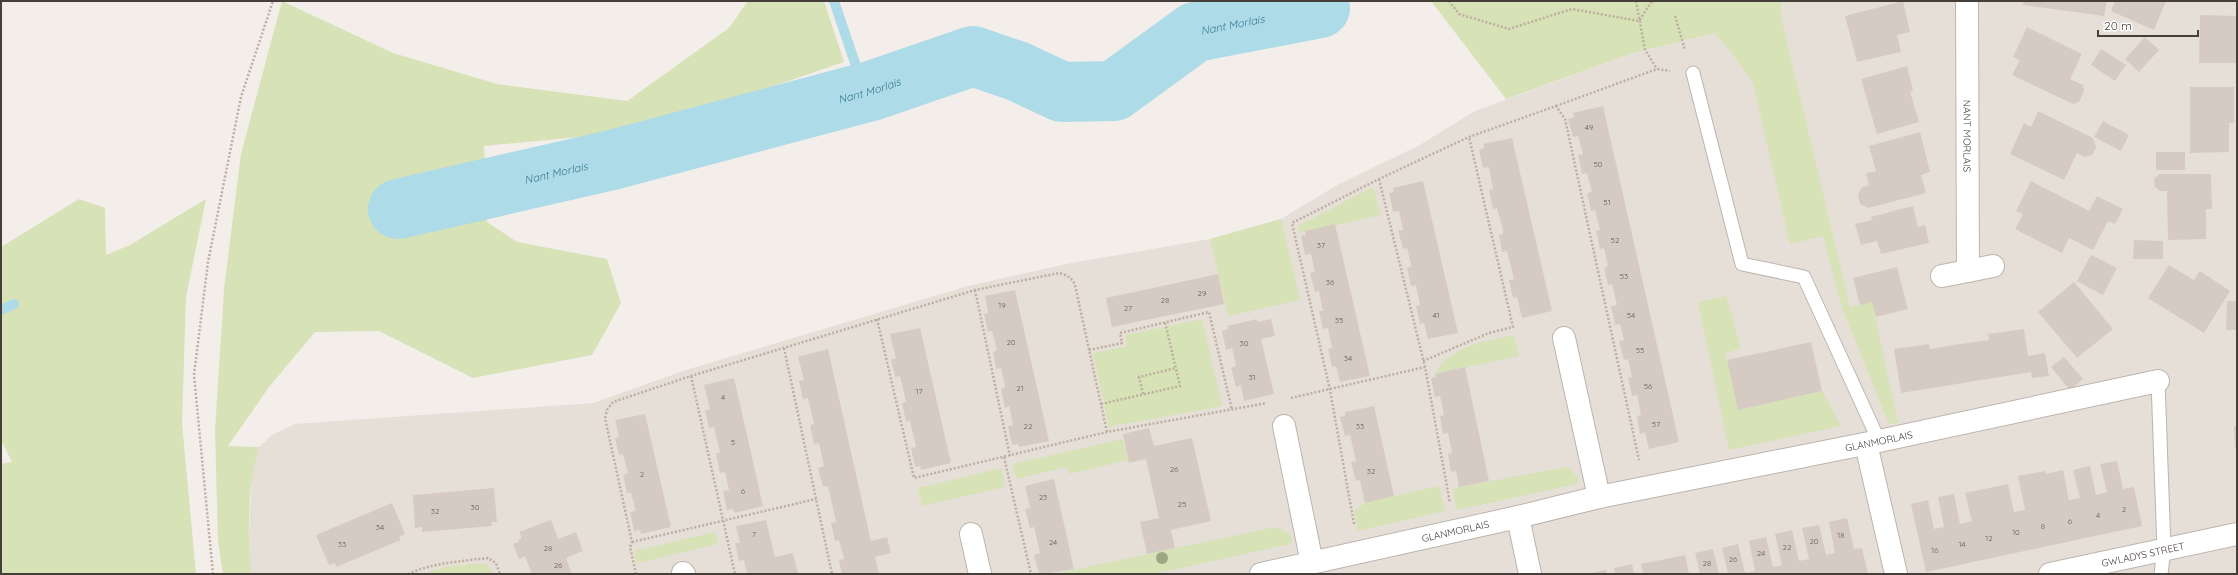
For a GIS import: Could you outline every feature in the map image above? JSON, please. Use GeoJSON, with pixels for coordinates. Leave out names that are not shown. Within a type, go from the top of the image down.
{"type":"FeatureCollection","features":[{"type":"Feature","properties":{"kind":"street","name":"NANT MORLAIS"},"geometry":{"type":"LineString","coordinates":[[1967,1],[1968,271]]}},
{"type":"Feature","properties":{"kind":"street"},"geometry":{"type":"LineString","coordinates":[[1942,276],[1993,266]]}},
{"type":"Feature","properties":{"kind":"street"},"geometry":{"type":"LineString","coordinates":[[1564,338],[1599,497]]}},
{"type":"Feature","properties":{"kind":"street","name":"GLANMORLAIS"},"geometry":{"type":"LineString","coordinates":[[1261,574],[1518,517],[1599,497],[1872,442],[2158,381]]}},
{"type":"Feature","properties":{"kind":"street"},"geometry":{"type":"LineString","coordinates":[[1284,426],[1312,563]]}},
{"type":"Feature","properties":{"kind":"street"},"geometry":{"type":"LineString","coordinates":[[1872,442],[1896,574]]}},
{"type":"Feature","properties":{"kind":"street"},"geometry":{"type":"LineString","coordinates":[[1518,517],[1530,574]]}},
{"type":"Feature","properties":{"kind":"street"},"geometry":{"type":"LineString","coordinates":[[971,534],[980,574]]}},
{"type":"Feature","properties":{"kind":"street","name":"GWLADYS STREET"},"geometry":{"type":"LineString","coordinates":[[2050,574],[2237,534]]}},
{"type":"Feature","properties":{"kind":"lane"},"geometry":{"type":"LineString","coordinates":[[1693,73],[1742,264],[1804,277],[1872,442]]}},
{"type":"Feature","properties":{"kind":"lane"},"geometry":{"type":"LineString","coordinates":[[2158,381],[2164,549],[2161,574]]}},
{"type":"Feature","properties":{"kind":"path"},"geometry":{"type":"LineString","coordinates":[[213,574],[194,375],[208,262],[241,97],[273,1]]}},
{"type":"Feature","properties":{"kind":"path"},"geometry":{"type":"LineString","coordinates":[[1449,1],[1459,14],[1509,29],[1572,9],[1639,21]]}},
{"type":"Feature","properties":{"kind":"path"},"geometry":{"type":"LineString","coordinates":[[1636,1],[1645,50],[1657,69]]}},
{"type":"Feature","properties":{"kind":"path"},"geometry":{"type":"LineString","coordinates":[[1639,21],[1652,1]]}},
{"type":"Feature","properties":{"kind":"path"},"geometry":{"type":"LineString","coordinates":[[1360,552],[1330,390],[1292,223],[1379,179],[1469,137],[1657,69],[1693,73],[1675,16]]}},
{"type":"Feature","properties":{"kind":"path"},"geometry":{"type":"LineString","coordinates":[[1556,106],[1565,120],[1644,488]]}},
{"type":"Feature","properties":{"kind":"path"},"geometry":{"type":"LineString","coordinates":[[1423,361],[1488,333],[1513,327],[1469,137]]}},
{"type":"Feature","properties":{"kind":"path"},"geometry":{"type":"LineString","coordinates":[[1379,179],[1425,367],[1455,531]]}},
{"type":"Feature","properties":{"kind":"path"},"geometry":{"type":"LineString","coordinates":[[636,574],[630,547],[632,542],[606,418],[607,410],[613,402],[691,376],[877,319],[975,290],[1059,273],[1065,275],[1072,279],[1075,285],[1107,432]]}},
{"type":"Feature","properties":{"kind":"path"},"geometry":{"type":"LineString","coordinates":[[975,290],[1010,456]]}},
{"type":"Feature","properties":{"kind":"path"},"geometry":{"type":"LineString","coordinates":[[1089,350],[1122,343],[1120,333],[1209,312],[1232,410]]}},
{"type":"Feature","properties":{"kind":"path"},"geometry":{"type":"LineString","coordinates":[[877,319],[914,478],[1107,432],[1272,402]]}},
{"type":"Feature","properties":{"kind":"path"},"geometry":{"type":"LineString","coordinates":[[1101,404],[1180,386],[1165,322]]}},
{"type":"Feature","properties":{"kind":"path"},"geometry":{"type":"LineString","coordinates":[[784,348],[832,574]]}},
{"type":"Feature","properties":{"kind":"path"},"geometry":{"type":"LineString","coordinates":[[1286,399],[1425,367]]}},
{"type":"Feature","properties":{"kind":"path"},"geometry":{"type":"LineString","coordinates":[[1143,394],[1139,377],[1176,368]]}},
{"type":"Feature","properties":{"kind":"path"},"geometry":{"type":"LineString","coordinates":[[691,376],[724,521],[734,574]]}},
{"type":"Feature","properties":{"kind":"path"},"geometry":{"type":"LineString","coordinates":[[1004,457],[1032,574]]}},
{"type":"Feature","properties":{"kind":"path"},"geometry":{"type":"LineString","coordinates":[[632,542],[816,499]]}},
{"type":"Feature","properties":{"kind":"path"},"geometry":{"type":"LineString","coordinates":[[408,574],[417,570],[442,564],[488,558],[496,563],[500,574]]}},
{"type":"Feature","properties":{"kind":"shaded area"},"geometry":{"type":"Polygon","coordinates":[[[1781,1],[2237,1],[2237,574],[251,574],[248,549],[253,464],[259,447],[272,435],[295,424],[593,403],[686,370],[968,286],[1066,264],[1210,239],[1281,219],[1339,184],[1418,146],[1475,111],[1633,53],[1781,17],[1781,1]]]}},
{"type":"Feature","properties":{"kind":"green space"},"geometry":{"type":"Polygon","coordinates":[[[282,1],[393,53],[497,84],[627,101],[729,28],[748,1],[824,1],[844,62],[642,131],[484,146],[487,222],[517,242],[607,259],[621,303],[592,355],[473,378],[379,331],[315,332],[269,387],[228,446],[259,447],[255,461],[249,510],[251,574],[223,574],[218,541],[215,430],[224,289],[241,154],[282,1]]]}},
{"type":"Feature","properties":{"kind":"green space"},"geometry":{"type":"Polygon","coordinates":[[[1431,1],[1781,1],[1781,17],[1850,307],[1872,302],[1898,423],[1889,424],[1842,308],[1823,236],[1790,244],[1753,83],[1735,57],[1715,33],[1633,53],[1506,99],[1431,1]]]}},
{"type":"Feature","properties":{"kind":"green space"},"geometry":{"type":"Polygon","coordinates":[[[1373,187],[1381,215],[1299,233],[1298,226],[1373,187]]]}},
{"type":"Feature","properties":{"kind":"green space"},"geometry":{"type":"Polygon","coordinates":[[[79,199],[105,208],[106,255],[130,245],[206,199],[186,297],[182,423],[196,574],[1,574],[1,464],[12,462],[1,440],[1,247],[79,199]]]}},
{"type":"Feature","properties":{"kind":"green space"},"geometry":{"type":"Polygon","coordinates":[[[1281,219],[1300,300],[1228,316],[1210,239],[1281,219]]]}},
{"type":"Feature","properties":{"kind":"green space"},"geometry":{"type":"Polygon","coordinates":[[[1726,296],[1741,348],[1725,354],[1739,410],[1822,391],[1841,426],[1729,450],[1698,302],[1726,296]]]}},
{"type":"Feature","properties":{"kind":"green space"},"geometry":{"type":"Polygon","coordinates":[[[1202,319],[1222,406],[1109,427],[1093,353],[1127,346],[1126,335],[1202,319]]]}},
{"type":"Feature","properties":{"kind":"green space"},"geometry":{"type":"Polygon","coordinates":[[[1514,335],[1519,356],[1435,374],[1449,357],[1459,351],[1470,346],[1514,335]]]}},
{"type":"Feature","properties":{"kind":"green space"},"geometry":{"type":"Polygon","coordinates":[[[1123,439],[1128,460],[1069,474],[1067,467],[1016,479],[1013,464],[1123,439]]]}},
{"type":"Feature","properties":{"kind":"green space"},"geometry":{"type":"Polygon","coordinates":[[[1566,467],[1571,469],[1578,478],[1577,484],[1456,510],[1453,490],[1459,487],[1566,467]]]}},
{"type":"Feature","properties":{"kind":"green space"},"geometry":{"type":"Polygon","coordinates":[[[1001,468],[1005,487],[922,506],[918,488],[1001,468]]]}},
{"type":"Feature","properties":{"kind":"green space"},"geometry":{"type":"Polygon","coordinates":[[[1439,486],[1445,511],[1358,531],[1354,511],[1365,503],[1439,486]]]}},
{"type":"Feature","properties":{"kind":"green space"},"geometry":{"type":"Polygon","coordinates":[[[1276,527],[1287,532],[1292,538],[1291,544],[1153,574],[1054,574],[1276,527]]]}},
{"type":"Feature","properties":{"kind":"green space"},"geometry":{"type":"Polygon","coordinates":[[[715,532],[718,544],[637,563],[634,551],[715,532]]]}},
{"type":"Feature","properties":{"kind":"green space"},"geometry":{"type":"Polygon","coordinates":[[[487,564],[493,574],[422,574],[445,567],[487,564]]]}},
{"type":"Feature","properties":{"kind":"building"},"geometry":{"type":"Polygon","coordinates":[[[1903,1],[1910,32],[1897,35],[1901,52],[1857,62],[1845,16],[1903,1]]]}},
{"type":"Feature","properties":{"kind":"building"},"geometry":{"type":"Polygon","coordinates":[[[2024,1],[2107,1],[2104,16],[2023,5],[2024,1]]]}},
{"type":"Feature","properties":{"kind":"building"},"geometry":{"type":"Polygon","coordinates":[[[2115,1],[2166,1],[2154,30],[2111,11],[2115,1]]]}},
{"type":"Feature","properties":{"kind":"building"},"geometry":{"type":"Polygon","coordinates":[[[2200,15],[2237,16],[2237,63],[2199,63],[2200,15]]]}},
{"type":"Feature","properties":{"kind":"building"},"geometry":{"type":"Polygon","coordinates":[[[2027,27],[2082,54],[2070,79],[2083,85],[2084,91],[2079,102],[2073,104],[2012,75],[2020,60],[2013,57],[2027,27]]]}},
{"type":"Feature","properties":{"kind":"building"},"geometry":{"type":"Polygon","coordinates":[[[2145,37],[2159,50],[2139,72],[2125,59],[2145,37]]]}},
{"type":"Feature","properties":{"kind":"building"},"geometry":{"type":"Polygon","coordinates":[[[2101,49],[2126,65],[2115,81],[2091,65],[2101,49]]]}},
{"type":"Feature","properties":{"kind":"building"},"geometry":{"type":"Polygon","coordinates":[[[1907,66],[1913,91],[1910,92],[1919,122],[1877,134],[1861,79],[1907,66]]]}},
{"type":"Feature","properties":{"kind":"building"},"geometry":{"type":"Polygon","coordinates":[[[2190,87],[2234,87],[2234,123],[2229,123],[2229,152],[2190,153],[2190,87]]]}},
{"type":"Feature","properties":{"kind":"building"},"geometry":{"type":"Polygon","coordinates":[[[1603,106],[1679,442],[1649,449],[1645,432],[1640,434],[1637,416],[1641,415],[1637,395],[1632,396],[1628,378],[1632,377],[1628,359],[1624,360],[1619,341],[1624,340],[1620,324],[1615,325],[1611,306],[1617,305],[1612,284],[1608,285],[1604,268],[1608,266],[1604,248],[1600,249],[1596,231],[1600,230],[1595,210],[1591,211],[1587,193],[1592,192],[1587,173],[1582,174],[1578,155],[1583,154],[1578,136],[1573,137],[1568,119],[1574,117],[1573,113],[1603,106]]]}},
{"type":"Feature","properties":{"kind":"building"},"geometry":{"type":"Polygon","coordinates":[[[2038,111],[2093,138],[2096,147],[2093,154],[2085,157],[2077,153],[2064,180],[2010,154],[2024,123],[2031,127],[2038,111]]]}},
{"type":"Feature","properties":{"kind":"building"},"geometry":{"type":"Polygon","coordinates":[[[2103,121],[2129,135],[2121,151],[2094,137],[2103,121]]]}},
{"type":"Feature","properties":{"kind":"building"},"geometry":{"type":"Polygon","coordinates":[[[1920,132],[1930,172],[1921,175],[1926,193],[1868,208],[1860,204],[1858,195],[1862,187],[1869,186],[1866,173],[1876,171],[1869,146],[1920,132]]]}},
{"type":"Feature","properties":{"kind":"building"},"geometry":{"type":"Polygon","coordinates":[[[1512,138],[1552,311],[1522,318],[1517,297],[1513,298],[1509,280],[1514,279],[1507,251],[1502,252],[1499,235],[1503,234],[1503,230],[1497,208],[1493,209],[1489,190],[1493,189],[1489,167],[1483,168],[1479,150],[1484,148],[1483,144],[1512,138]]]}},
{"type":"Feature","properties":{"kind":"building"},"geometry":{"type":"Polygon","coordinates":[[[2156,152],[2185,152],[2185,170],[2156,170],[2156,152]]]}},
{"type":"Feature","properties":{"kind":"building"},"geometry":{"type":"Polygon","coordinates":[[[2159,174],[2211,174],[2212,209],[2206,209],[2206,239],[2168,240],[2167,191],[2160,191],[2155,187],[2154,179],[2159,174]]]}},
{"type":"Feature","properties":{"kind":"building"},"geometry":{"type":"Polygon","coordinates":[[[1423,181],[1458,333],[1428,339],[1424,323],[1420,324],[1416,306],[1420,305],[1416,285],[1411,286],[1407,268],[1411,267],[1411,264],[1407,248],[1403,249],[1398,230],[1403,230],[1399,211],[1393,212],[1389,193],[1394,192],[1393,188],[1423,181]]]}},
{"type":"Feature","properties":{"kind":"building"},"geometry":{"type":"Polygon","coordinates":[[[2031,181],[2089,211],[2097,196],[2123,209],[2115,224],[2108,221],[2093,250],[2069,238],[2062,253],[2015,229],[2023,214],[2016,211],[2031,181]]]}},
{"type":"Feature","properties":{"kind":"building"},"geometry":{"type":"Polygon","coordinates":[[[1913,206],[1918,227],[1925,225],[1929,243],[1881,254],[1877,241],[1861,245],[1855,224],[1872,220],[1871,217],[1913,206]]]}},
{"type":"Feature","properties":{"kind":"building"},"geometry":{"type":"Polygon","coordinates":[[[1335,224],[1370,376],[1340,382],[1336,366],[1332,367],[1328,349],[1332,348],[1328,328],[1323,329],[1319,311],[1323,311],[1319,291],[1315,292],[1310,273],[1315,272],[1311,254],[1305,255],[1301,236],[1306,235],[1305,231],[1335,224]]]}},
{"type":"Feature","properties":{"kind":"building"},"geometry":{"type":"Polygon","coordinates":[[[2134,240],[2163,241],[2163,259],[2133,259],[2134,240]]]}},
{"type":"Feature","properties":{"kind":"building"},"geometry":{"type":"Polygon","coordinates":[[[2091,255],[2117,268],[2103,295],[2077,281],[2091,255]]]}},
{"type":"Feature","properties":{"kind":"building"},"geometry":{"type":"Polygon","coordinates":[[[2169,265],[2194,280],[2200,271],[2230,291],[2204,333],[2148,298],[2169,265]]]}},
{"type":"Feature","properties":{"kind":"building"},"geometry":{"type":"Polygon","coordinates":[[[1897,267],[1908,309],[1876,317],[1872,302],[1860,305],[1853,278],[1897,267]]]}},
{"type":"Feature","properties":{"kind":"building"},"geometry":{"type":"Polygon","coordinates":[[[1218,274],[1224,304],[1112,327],[1106,298],[1218,274]]]}},
{"type":"Feature","properties":{"kind":"building"},"geometry":{"type":"Polygon","coordinates":[[[2074,282],[2113,329],[2077,358],[2038,312],[2074,282]]]}},
{"type":"Feature","properties":{"kind":"building"},"geometry":{"type":"Polygon","coordinates":[[[1015,290],[1049,441],[1019,447],[1018,444],[1012,445],[1008,426],[1013,425],[1010,406],[1005,408],[1001,389],[1005,387],[1002,372],[1001,368],[996,369],[993,352],[997,350],[992,331],[988,332],[984,314],[988,313],[985,296],[1015,290]]]}},
{"type":"Feature","properties":{"kind":"building"},"geometry":{"type":"Polygon","coordinates":[[[2227,301],[2237,301],[2237,330],[2226,330],[2227,301]]]}},
{"type":"Feature","properties":{"kind":"building"},"geometry":{"type":"Polygon","coordinates":[[[1257,319],[1258,322],[1271,319],[1275,336],[1261,339],[1274,394],[1244,401],[1241,385],[1236,387],[1231,368],[1236,366],[1232,348],[1226,350],[1222,331],[1228,329],[1227,326],[1257,319]]]}},
{"type":"Feature","properties":{"kind":"building"},"geometry":{"type":"Polygon","coordinates":[[[920,328],[951,463],[921,470],[920,466],[915,467],[911,448],[916,447],[910,421],[906,422],[902,403],[906,402],[900,376],[895,377],[891,359],[896,359],[890,334],[920,328]]]}},
{"type":"Feature","properties":{"kind":"building"},"geometry":{"type":"Polygon","coordinates":[[[2024,329],[2028,356],[2045,353],[2049,376],[2032,378],[2031,372],[1901,393],[1894,349],[1929,344],[1930,349],[1989,340],[1988,334],[2024,329]]]}},
{"type":"Feature","properties":{"kind":"building"},"geometry":{"type":"Polygon","coordinates":[[[1811,342],[1822,391],[1738,410],[1727,360],[1811,342]]]}},
{"type":"Feature","properties":{"kind":"building"},"geometry":{"type":"Polygon","coordinates":[[[828,349],[871,541],[887,537],[891,553],[875,557],[879,574],[842,574],[839,560],[844,559],[839,540],[835,541],[831,523],[836,522],[828,486],[823,487],[818,468],[824,466],[819,443],[814,444],[810,425],[814,424],[808,398],[803,399],[799,381],[804,380],[798,357],[828,349]]]}},
{"type":"Feature","properties":{"kind":"building"},"geometry":{"type":"Polygon","coordinates":[[[2064,357],[2083,379],[2070,390],[2051,367],[2064,357]]]}},
{"type":"Feature","properties":{"kind":"building"},"geometry":{"type":"Polygon","coordinates":[[[1465,367],[1489,481],[1459,487],[1456,471],[1451,472],[1448,454],[1452,453],[1448,433],[1443,434],[1440,416],[1444,415],[1440,396],[1435,397],[1431,378],[1436,377],[1435,374],[1465,367]]]}},
{"type":"Feature","properties":{"kind":"building"},"geometry":{"type":"Polygon","coordinates":[[[734,378],[763,506],[734,513],[733,509],[727,510],[723,491],[729,490],[725,472],[720,473],[716,453],[720,453],[714,427],[709,428],[705,410],[710,409],[704,385],[734,378]]]}},
{"type":"Feature","properties":{"kind":"building"},"geometry":{"type":"Polygon","coordinates":[[[1374,406],[1394,496],[1365,503],[1360,480],[1356,481],[1351,462],[1356,461],[1350,435],[1345,436],[1340,417],[1345,416],[1345,412],[1374,406]]]}},
{"type":"Feature","properties":{"kind":"building"},"geometry":{"type":"Polygon","coordinates":[[[645,414],[671,527],[641,534],[640,530],[634,531],[630,512],[636,511],[631,493],[627,493],[623,475],[628,473],[623,454],[619,455],[615,438],[619,437],[615,420],[645,414]]]}},
{"type":"Feature","properties":{"kind":"building"},"geometry":{"type":"Polygon","coordinates":[[[2234,426],[2237,426],[2237,448],[2235,449],[2234,426]]]}},
{"type":"Feature","properties":{"kind":"building"},"geometry":{"type":"Polygon","coordinates":[[[1149,428],[1154,446],[1192,438],[1211,521],[1171,530],[1175,548],[1147,554],[1140,522],[1159,518],[1146,459],[1129,463],[1123,434],[1149,428]]]}},
{"type":"Feature","properties":{"kind":"building"},"geometry":{"type":"Polygon","coordinates":[[[2117,461],[2123,489],[2134,487],[2142,526],[1926,572],[1911,504],[1928,500],[1934,529],[1944,527],[1938,497],[1954,494],[1960,524],[1972,521],[1965,493],[2008,484],[2014,512],[2025,510],[2018,476],[2045,471],[2046,474],[2063,470],[2069,500],[2080,498],[2073,470],[2090,466],[2096,495],[2107,492],[2100,464],[2117,461]]]}},
{"type":"Feature","properties":{"kind":"building"},"geometry":{"type":"Polygon","coordinates":[[[1054,479],[1074,569],[1044,574],[1039,573],[1034,555],[1040,553],[1034,527],[1030,528],[1025,509],[1030,508],[1025,486],[1054,479]]]}},
{"type":"Feature","properties":{"kind":"building"},"geometry":{"type":"Polygon","coordinates":[[[494,488],[497,522],[491,522],[492,526],[422,532],[422,527],[415,528],[413,495],[494,488]]]}},
{"type":"Feature","properties":{"kind":"building"},"geometry":{"type":"Polygon","coordinates":[[[392,503],[405,534],[399,537],[401,540],[336,567],[335,563],[329,565],[316,535],[392,503]]]}},
{"type":"Feature","properties":{"kind":"building"},"geometry":{"type":"Polygon","coordinates":[[[1847,518],[1854,549],[1862,548],[1868,574],[1728,574],[1722,548],[1738,544],[1745,573],[1755,571],[1749,541],[1766,537],[1773,567],[1782,565],[1775,534],[1792,530],[1799,561],[1809,559],[1802,528],[1819,525],[1826,555],[1835,553],[1829,522],[1847,518]]]}},
{"type":"Feature","properties":{"kind":"building"},"geometry":{"type":"Polygon","coordinates":[[[551,520],[558,539],[576,532],[583,551],[566,558],[572,574],[532,574],[525,556],[519,559],[513,544],[519,542],[518,540],[522,538],[519,532],[551,520]]]}},
{"type":"Feature","properties":{"kind":"building"},"geometry":{"type":"Polygon","coordinates":[[[766,520],[775,557],[793,553],[798,574],[747,574],[744,560],[739,561],[735,543],[740,543],[736,526],[766,520]]]}},
{"type":"Feature","properties":{"kind":"building"},"geometry":{"type":"Polygon","coordinates":[[[1713,549],[1719,574],[1700,574],[1695,553],[1713,549]]]}},
{"type":"Feature","properties":{"kind":"building"},"geometry":{"type":"Polygon","coordinates":[[[1685,555],[1689,574],[1643,574],[1641,564],[1685,555]]]}},
{"type":"Feature","properties":{"kind":"building"},"geometry":{"type":"Polygon","coordinates":[[[1632,564],[1634,574],[1615,574],[1614,568],[1632,564]]]}},
{"type":"Feature","properties":{"kind":"building"},"geometry":{"type":"Polygon","coordinates":[[[1606,570],[1607,574],[1592,574],[1592,573],[1606,570]]]}},
{"type":"Feature","properties":{"kind":"waterway"},"geometry":{"type":"LineString","coordinates":[[834,1],[858,72],[871,91]]}},
{"type":"Feature","properties":{"kind":"waterway","name":"Nant Morlais"},"geometry":{"type":"LineString","coordinates":[[398,209],[612,160],[871,91],[973,56],[1017,71],[1062,92],[1114,91],[1195,32],[1320,8]]}},
{"type":"Feature","properties":{"kind":"waterway","name":"Nant Morlais"},"geometry":{"type":"LineString","coordinates":[[1,310],[14,304]]}}]}
